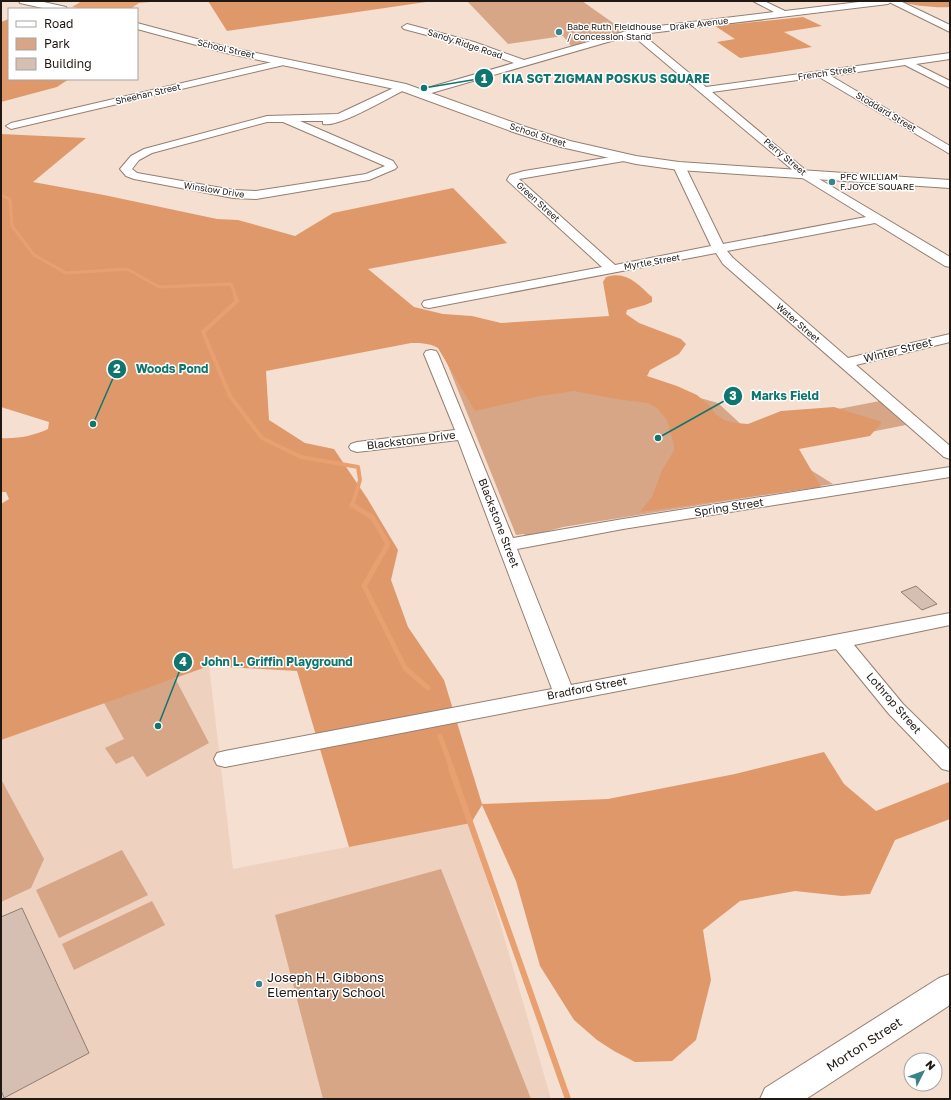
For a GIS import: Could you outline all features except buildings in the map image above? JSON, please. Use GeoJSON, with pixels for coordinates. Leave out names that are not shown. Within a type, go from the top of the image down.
{"type":"FeatureCollection","features":[{"type":"Feature","properties":{"kind":"street"},"geometry":{"type":"LineString","coordinates":[[757,1],[784,14]]}},
{"type":"Feature","properties":{"kind":"street","name":"Drake Avenue"},"geometry":{"type":"LineString","coordinates":[[421,93],[634,32],[888,1]]}},
{"type":"Feature","properties":{"kind":"street"},"geometry":{"type":"LineString","coordinates":[[892,1],[950,29]]}},
{"type":"Feature","properties":{"kind":"street"},"geometry":{"type":"LineString","coordinates":[[30,2],[57,8]]}},
{"type":"Feature","properties":{"kind":"street","name":"School Street"},"geometry":{"type":"LineString","coordinates":[[138,26],[202,44],[402,87],[543,138],[624,158],[679,166],[950,184]]}},
{"type":"Feature","properties":{"kind":"street","name":"Sandy Ridge Road"},"geometry":{"type":"LineString","coordinates":[[407,27],[471,44],[522,63]]}},
{"type":"Feature","properties":{"kind":"street","name":"Perry Street"},"geometry":{"type":"LineString","coordinates":[[634,32],[805,175],[875,219],[950,263]]}},
{"type":"Feature","properties":{"kind":"street","name":"French Street"},"geometry":{"type":"LineString","coordinates":[[705,90],[950,56]]}},
{"type":"Feature","properties":{"kind":"street","name":"Sheehan Street"},"geometry":{"type":"LineString","coordinates":[[11,126],[284,62]]}},
{"type":"Feature","properties":{"kind":"street"},"geometry":{"type":"LineString","coordinates":[[906,62],[950,85]]}},
{"type":"Feature","properties":{"kind":"street","name":"Stoddard Street"},"geometry":{"type":"LineString","coordinates":[[821,74],[950,151]]}},
{"type":"Feature","properties":{"kind":"street","name":"Winslow Drive"},"geometry":{"type":"LineString","coordinates":[[321,135],[320,131],[322,127],[338,117],[358,110],[402,87]]}},
{"type":"Feature","properties":{"kind":"street","name":"Winslow Drive"},"geometry":{"type":"LineString","coordinates":[[283,118],[389,163],[391,167],[369,177],[262,195],[233,194],[134,176],[126,169],[136,158],[153,149],[267,119],[283,118],[338,117]]}},
{"type":"Feature","properties":{"kind":"street","name":"Green Street"},"geometry":{"type":"LineString","coordinates":[[612,269],[514,180],[514,177],[524,174],[624,158]]}},
{"type":"Feature","properties":{"kind":"street","name":"Water Street"},"geometry":{"type":"LineString","coordinates":[[679,166],[720,250],[735,268],[950,454]]}},
{"type":"Feature","properties":{"kind":"street"},"geometry":{"type":"LineString","coordinates":[[253,207],[262,195]]}},
{"type":"Feature","properties":{"kind":"street","name":"Myrtle Street"},"geometry":{"type":"LineString","coordinates":[[429,304],[720,250],[875,219]]}},
{"type":"Feature","properties":{"kind":"street","name":"Winter Street"},"geometry":{"type":"LineString","coordinates":[[845,363],[950,338]]}},
{"type":"Feature","properties":{"kind":"street","name":"Blackstone Street"},"geometry":{"type":"LineString","coordinates":[[431,354],[508,545],[564,693]]}},
{"type":"Feature","properties":{"kind":"street","name":"Blackstone Drive"},"geometry":{"type":"LineString","coordinates":[[357,447],[464,434]]}},
{"type":"Feature","properties":{"kind":"street","name":"Spring Street"},"geometry":{"type":"LineString","coordinates":[[508,545],[630,523],[950,472]]}},
{"type":"Feature","properties":{"kind":"street","name":"Bradford Street"},"geometry":{"type":"LineString","coordinates":[[225,759],[921,626],[950,619]]}},
{"type":"Feature","properties":{"kind":"street","name":"Lothrop Street"},"geometry":{"type":"LineString","coordinates":[[840,641],[896,709],[950,763]]}},
{"type":"Feature","properties":{"kind":"street","name":"Morton Street"},"geometry":{"type":"LineString","coordinates":[[777,1099],[950,988]]}},
{"type":"Feature","properties":{"kind":"shaded area"},"geometry":{"type":"Polygon","coordinates":[[[82,1],[161,1],[139,3],[132,8],[72,7],[82,1]]]}},
{"type":"Feature","properties":{"kind":"shaded area"},"geometry":{"type":"Polygon","coordinates":[[[208,1],[433,1],[227,31],[208,1]]]}},
{"type":"Feature","properties":{"kind":"shaded area"},"geometry":{"type":"Polygon","coordinates":[[[900,1],[950,1],[950,7],[925,6],[900,1]]]}},
{"type":"Feature","properties":{"kind":"shaded area"},"geometry":{"type":"Polygon","coordinates":[[[803,17],[822,26],[784,32],[812,47],[740,58],[717,42],[735,39],[715,26],[803,17]]]}},
{"type":"Feature","properties":{"kind":"shaded area"},"geometry":{"type":"Polygon","coordinates":[[[8,19],[8,80],[68,80],[57,87],[1,102],[1,22],[8,19]]]}},
{"type":"Feature","properties":{"kind":"shaded area"},"geometry":{"type":"Polygon","coordinates":[[[1,134],[86,138],[33,182],[104,195],[217,219],[238,220],[295,236],[333,213],[453,188],[507,243],[368,269],[414,307],[443,314],[472,316],[501,323],[609,316],[603,282],[606,277],[620,275],[637,283],[652,297],[652,302],[627,310],[626,314],[639,323],[681,339],[686,344],[679,354],[650,370],[647,376],[677,386],[697,395],[711,407],[715,414],[724,420],[748,424],[781,411],[834,407],[882,422],[870,436],[799,449],[821,487],[640,512],[652,497],[662,470],[674,451],[674,445],[667,420],[657,408],[648,403],[574,391],[540,396],[475,411],[438,348],[422,343],[411,343],[266,371],[269,420],[305,443],[334,449],[367,498],[398,550],[391,580],[408,627],[444,680],[482,804],[608,799],[735,774],[824,752],[844,784],[876,811],[949,782],[950,819],[895,840],[870,894],[842,896],[795,891],[740,901],[703,930],[711,980],[696,1040],[672,1061],[635,1062],[597,1040],[574,1020],[540,966],[516,881],[482,805],[471,823],[349,847],[297,671],[209,666],[1,740],[1,504],[9,499],[6,492],[1,492],[1,438],[13,438],[37,434],[48,429],[49,422],[1,407],[1,134]]]}},
{"type":"Feature","properties":{"kind":"shaded area","name":"Joseph H. Gibbons Elementary School"},"geometry":{"type":"Polygon","coordinates":[[[209,666],[233,869],[471,823],[551,1099],[1,1099],[1,732],[209,666]]]}},
{"type":"Feature","properties":{"kind":"green space"},"geometry":{"type":"Polygon","coordinates":[[[467,1],[582,1],[626,32],[572,47],[563,36],[508,44],[467,1]]]}},
{"type":"Feature","properties":{"kind":"green space"},"geometry":{"type":"Polygon","coordinates":[[[431,323],[718,403],[744,427],[880,401],[906,425],[779,450],[833,484],[563,527],[526,537],[524,534],[516,535],[431,323]]]}},
{"type":"Feature","properties":{"kind":"green space"},"geometry":{"type":"Polygon","coordinates":[[[175,678],[209,743],[147,777],[133,756],[116,764],[105,748],[124,739],[103,701],[175,678]]]}},
{"type":"Feature","properties":{"kind":"green space"},"geometry":{"type":"Polygon","coordinates":[[[1,779],[44,859],[31,888],[1,902],[1,779]]]}},
{"type":"Feature","properties":{"kind":"green space"},"geometry":{"type":"Polygon","coordinates":[[[122,850],[148,895],[59,938],[36,890],[122,850]]]}},
{"type":"Feature","properties":{"kind":"green space"},"geometry":{"type":"Polygon","coordinates":[[[441,869],[531,1099],[323,1099],[275,915],[441,869]]]}},
{"type":"Feature","properties":{"kind":"green space"},"geometry":{"type":"Polygon","coordinates":[[[152,901],[165,925],[74,970],[62,944],[152,901]]]}},
{"type":"Feature","properties":{"kind":"waterway"},"geometry":{"type":"LineString","coordinates":[[1,195],[10,199],[12,226],[34,255],[66,273],[127,269],[159,287],[231,284],[236,297]]}},
{"type":"Feature","properties":{"kind":"waterway"},"geometry":{"type":"LineString","coordinates":[[235,296],[237,301],[203,332],[230,396],[262,438],[301,457],[358,467],[360,480],[352,505]]}},
{"type":"Feature","properties":{"kind":"waterway"},"geometry":{"type":"LineString","coordinates":[[352,505],[372,517],[388,544],[364,586],[405,668],[428,688]]}},
{"type":"Feature","properties":{"kind":"waterway"},"geometry":{"type":"LineString","coordinates":[[440,736],[452,769]]}},
{"type":"Feature","properties":{"kind":"waterway"},"geometry":{"type":"LineString","coordinates":[[451,768],[568,1099]]}},
{"type":"Feature","properties":{"kind":"place","name":"Babe Ruth Fieldhouse / Concession Stand"},"geometry":{"type":"Point","coordinates":[559,32]}},
{"type":"Feature","properties":{"kind":"place","name":"KIA SGT ZIGMAN POSKUS SQUARE"},"geometry":{"type":"Point","coordinates":[424,88]}},
{"type":"Feature","properties":{"kind":"place","name":"PFC WILLIAM F.JOYCE SQUARE"},"geometry":{"type":"Point","coordinates":[832,182]}},
{"type":"Feature","properties":{"kind":"place","name":"Woods Pond"},"geometry":{"type":"Point","coordinates":[93,424]}},
{"type":"Feature","properties":{"kind":"place","name":"Marks Field"},"geometry":{"type":"Point","coordinates":[658,438]}},
{"type":"Feature","properties":{"kind":"place","name":"John L. Griffin Playground"},"geometry":{"type":"Point","coordinates":[158,726]}},
{"type":"Feature","properties":{"kind":"place","name":"Joseph H. Gibbons Elementary School"},"geometry":{"type":"Point","coordinates":[259,984]}}]}
